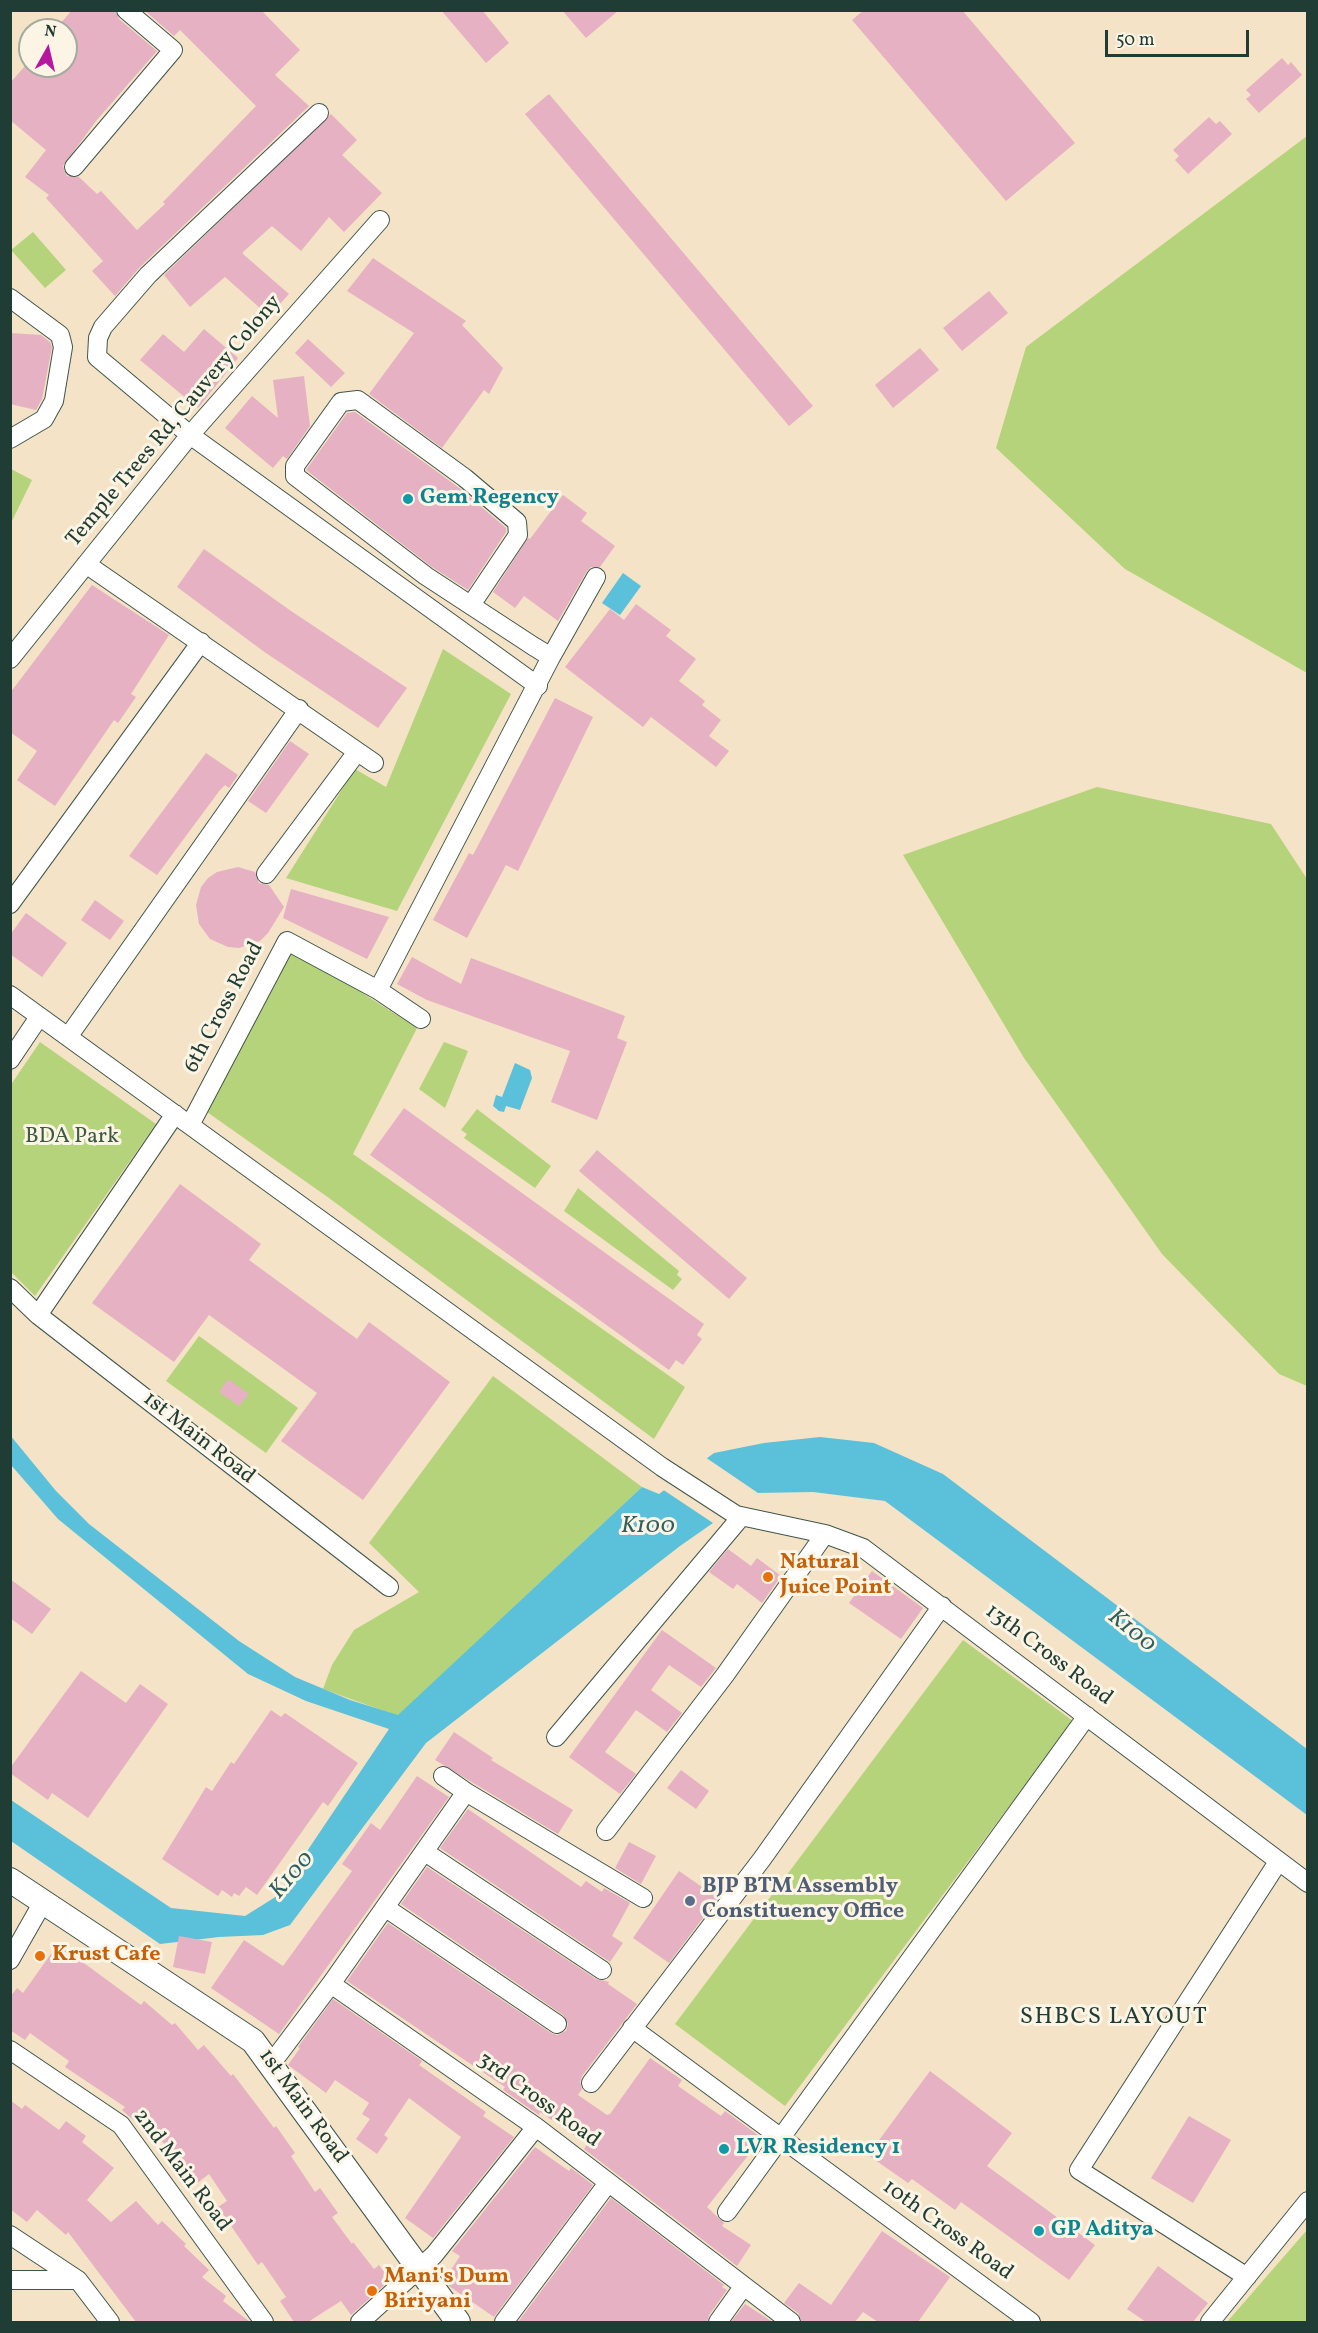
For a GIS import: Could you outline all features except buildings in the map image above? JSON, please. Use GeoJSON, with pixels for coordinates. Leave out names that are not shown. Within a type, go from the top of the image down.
{"type":"FeatureCollection","features":[{"type":"Feature","properties":{"kind":"street"},"geometry":{"type":"LineString","coordinates":[[74,167],[173,51],[126,10]]}},
{"type":"Feature","properties":{"kind":"street"},"geometry":{"type":"LineString","coordinates":[[320,112],[156,267],[103,327],[96,348],[97,357],[102,364],[190,435],[538,686]]}},
{"type":"Feature","properties":{"kind":"street","name":"Temple Trees Rd, Cauvery Colony"},"geometry":{"type":"LineString","coordinates":[[10,658],[190,435],[380,220]]}},
{"type":"Feature","properties":{"kind":"street"},"geometry":{"type":"LineString","coordinates":[[10,298],[60,335],[63,347],[54,401],[44,419],[10,439]]}},
{"type":"Feature","properties":{"kind":"street"},"geometry":{"type":"LineString","coordinates":[[471,605],[518,535],[517,522],[465,478],[358,400],[342,402],[295,466],[295,476],[426,576],[551,657]]}},
{"type":"Feature","properties":{"kind":"street"},"geometry":{"type":"LineString","coordinates":[[86,564],[375,763]]}},
{"type":"Feature","properties":{"kind":"street"},"geometry":{"type":"LineString","coordinates":[[421,1019],[378,990],[538,686],[551,657],[596,577]]}},
{"type":"Feature","properties":{"kind":"street"},"geometry":{"type":"LineString","coordinates":[[10,904],[201,642]]}},
{"type":"Feature","properties":{"kind":"street"},"geometry":{"type":"LineString","coordinates":[[68,1037],[299,709]]}},
{"type":"Feature","properties":{"kind":"street"},"geometry":{"type":"LineString","coordinates":[[266,874],[357,752]]}},
{"type":"Feature","properties":{"kind":"street","name":"6th Cross Road"},"geometry":{"type":"LineString","coordinates":[[190,1125],[287,941],[378,990]]}},
{"type":"Feature","properties":{"kind":"street"},"geometry":{"type":"LineString","coordinates":[[10,995],[679,1477],[739,1516],[556,1737]]}},
{"type":"Feature","properties":{"kind":"street"},"geometry":{"type":"LineString","coordinates":[[10,1060],[39,1017]]}},
{"type":"Feature","properties":{"kind":"street"},"geometry":{"type":"LineString","coordinates":[[38,1315],[175,1114]]}},
{"type":"Feature","properties":{"kind":"street","name":"1st Main Road"},"geometry":{"type":"LineString","coordinates":[[10,1287],[38,1315],[389,1587]]}},
{"type":"Feature","properties":{"kind":"street","name":"13th Cross Road"},"geometry":{"type":"LineString","coordinates":[[739,1516],[825,1534],[863,1548],[1308,1883]]}},
{"type":"Feature","properties":{"kind":"street"},"geometry":{"type":"LineString","coordinates":[[606,1831],[725,1675],[825,1534]]}},
{"type":"Feature","properties":{"kind":"street"},"geometry":{"type":"LineString","coordinates":[[591,2083],[762,1859],[942,1606]]}},
{"type":"Feature","properties":{"kind":"street"},"geometry":{"type":"LineString","coordinates":[[727,2212],[1086,1716]]}},
{"type":"Feature","properties":{"kind":"street"},"geometry":{"type":"LineString","coordinates":[[443,1776],[643,1898]]}},
{"type":"Feature","properties":{"kind":"street"},"geometry":{"type":"LineString","coordinates":[[271,2064],[386,1908],[466,1792]]}},
{"type":"Feature","properties":{"kind":"street"},"geometry":{"type":"LineString","coordinates":[[425,1852],[602,1970]]}},
{"type":"Feature","properties":{"kind":"street"},"geometry":{"type":"LineString","coordinates":[[1247,2277],[1078,2170],[1278,1862]]}},
{"type":"Feature","properties":{"kind":"street","name":"1st Main Road"},"geometry":{"type":"LineString","coordinates":[[10,1880],[245,2035],[261,2049],[418,2270],[458,2322]]}},
{"type":"Feature","properties":{"kind":"street"},"geometry":{"type":"LineString","coordinates":[[10,1960],[42,1902]]}},
{"type":"Feature","properties":{"kind":"street"},"geometry":{"type":"LineString","coordinates":[[386,1908],[557,2024]]}},
{"type":"Feature","properties":{"kind":"street","name":"3rd Cross Road"},"geometry":{"type":"LineString","coordinates":[[331,1984],[536,2127],[791,2322]]}},
{"type":"Feature","properties":{"kind":"street","name":"10th Cross Road"},"geometry":{"type":"LineString","coordinates":[[632,2028],[1031,2322]]}},
{"type":"Feature","properties":{"kind":"street","name":"2nd Main Road"},"geometry":{"type":"LineString","coordinates":[[10,2050],[121,2125],[264,2322]]}},
{"type":"Feature","properties":{"kind":"street"},"geometry":{"type":"LineString","coordinates":[[360,2322],[434,2255],[536,2127]]}},
{"type":"Feature","properties":{"kind":"street"},"geometry":{"type":"LineString","coordinates":[[504,2322],[608,2183]]}},
{"type":"Feature","properties":{"kind":"street"},"geometry":{"type":"LineString","coordinates":[[1210,2322],[1308,2201]]}},
{"type":"Feature","properties":{"kind":"street"},"geometry":{"type":"LineString","coordinates":[[10,2235],[78,2280],[110,2322]]}},
{"type":"Feature","properties":{"kind":"street"},"geometry":{"type":"LineString","coordinates":[[10,2280],[78,2280]]}},
{"type":"Feature","properties":{"kind":"street"},"geometry":{"type":"LineString","coordinates":[[718,2322],[743,2287]]}},
{"type":"Feature","properties":{"kind":"green space"},"geometry":{"type":"Polygon","coordinates":[[[1307,136],[1307,673],[1125,569],[996,448],[1026,347],[1307,136]]]}},
{"type":"Feature","properties":{"kind":"green space"},"geometry":{"type":"Polygon","coordinates":[[[33,232],[66,270],[45,288],[11,250],[33,232]]]}},
{"type":"Feature","properties":{"kind":"green space"},"geometry":{"type":"Polygon","coordinates":[[[11,469],[32,480],[11,523],[11,469]]]}},
{"type":"Feature","properties":{"kind":"green space"},"geometry":{"type":"Polygon","coordinates":[[[443,649],[511,694],[397,911],[286,878],[355,769],[386,787],[443,649]]]}},
{"type":"Feature","properties":{"kind":"green space"},"geometry":{"type":"Polygon","coordinates":[[[1097,787],[1271,824],[1307,879],[1307,1386],[1279,1374],[1162,1254],[1024,1058],[903,855],[1097,787]]]}},
{"type":"Feature","properties":{"kind":"green space"},"geometry":{"type":"Polygon","coordinates":[[[291,954],[353,987],[417,1028],[353,1154],[685,1387],[654,1439],[329,1198],[207,1112],[291,954]]]}},
{"type":"Feature","properties":{"kind":"green space","name":"BDA Park"},"geometry":{"type":"Polygon","coordinates":[[[40,1042],[156,1124],[35,1296],[11,1272],[10,1086],[40,1042]]]}},
{"type":"Feature","properties":{"kind":"green space"},"geometry":{"type":"Polygon","coordinates":[[[444,1042],[468,1051],[445,1108],[419,1089],[444,1042]]]}},
{"type":"Feature","properties":{"kind":"green space"},"geometry":{"type":"Polygon","coordinates":[[[477,1109],[551,1166],[535,1188],[464,1138],[467,1134],[461,1130],[477,1109]]]}},
{"type":"Feature","properties":{"kind":"green space"},"geometry":{"type":"Polygon","coordinates":[[[578,1188],[679,1271],[677,1275],[682,1279],[673,1290],[564,1211],[578,1188]]]}},
{"type":"Feature","properties":{"kind":"green space"},"geometry":{"type":"Polygon","coordinates":[[[199,1336],[298,1408],[266,1453],[166,1381],[199,1336]]]}},
{"type":"Feature","properties":{"kind":"green space"},"geometry":{"type":"Polygon","coordinates":[[[493,1376],[642,1487],[398,1716],[323,1689],[332,1665],[354,1630],[419,1592],[369,1543],[493,1376]]]}},
{"type":"Feature","properties":{"kind":"green space"},"geometry":{"type":"Polygon","coordinates":[[[963,1640],[1073,1721],[785,2106],[675,2024],[963,1640]]]}},
{"type":"Feature","properties":{"kind":"green space"},"geometry":{"type":"Polygon","coordinates":[[[1307,2230],[1307,2322],[1227,2322],[1307,2230]]]}},
{"type":"Feature","properties":{"kind":"water"},"geometry":{"type":"Polygon","coordinates":[[[623,573],[641,586],[620,615],[602,603],[623,573]]]}},
{"type":"Feature","properties":{"kind":"water"},"geometry":{"type":"Polygon","coordinates":[[[515,1063],[530,1070],[532,1078],[520,1110],[506,1106],[504,1112],[499,1111],[493,1106],[496,1095],[502,1097],[515,1063]]]}},
{"type":"Feature","properties":{"kind":"water","name":"K100"},"geometry":{"type":"Polygon","coordinates":[[[10,1435],[56,1491],[89,1524],[239,1641],[295,1677],[350,1700],[398,1715],[642,1487],[659,1494],[714,1453],[764,1443],[820,1437],[874,1443],[943,1474],[1307,1749],[1307,1815],[885,1501],[813,1492],[756,1493],[680,1546],[426,1743],[290,1925],[263,1935],[219,1937],[160,1944],[11,1841],[11,1800],[171,1908],[245,1916],[277,1896],[389,1729],[306,1701],[248,1674],[58,1519],[11,1465],[10,1435]]]}},
{"type":"Feature","properties":{"kind":"pier"},"geometry":{"type":"Polygon","coordinates":[[[705,1457],[761,1495],[716,1525],[662,1489],[705,1457]]]}},
{"type":"Feature","properties":{"kind":"place","name":"Gem Regency"},"geometry":{"type":"Point","coordinates":[408,499]}},
{"type":"Feature","properties":{"kind":"place","name":"Natural Juice Point"},"geometry":{"type":"Point","coordinates":[768,1577]}},
{"type":"Feature","properties":{"kind":"place","name":"BJP BTM Assembly Constituency Office"},"geometry":{"type":"Point","coordinates":[690,1901]}},
{"type":"Feature","properties":{"kind":"place","name":"Krust Cafe"},"geometry":{"type":"Point","coordinates":[40,1956]}},
{"type":"Feature","properties":{"kind":"place","name":"LVR Residency 1"},"geometry":{"type":"Point","coordinates":[724,2149]}},
{"type":"Feature","properties":{"kind":"place","name":"GP Aditya"},"geometry":{"type":"Point","coordinates":[1039,2231]}},
{"type":"Feature","properties":{"kind":"place","name":"Mani's Dum Biriyani"},"geometry":{"type":"Point","coordinates":[372,2291]}},
{"type":"Feature","properties":{"kind":"district","name":"SHBCS LAYOUT"},"geometry":{"type":"Point","coordinates":[1114,2019]}}]}
